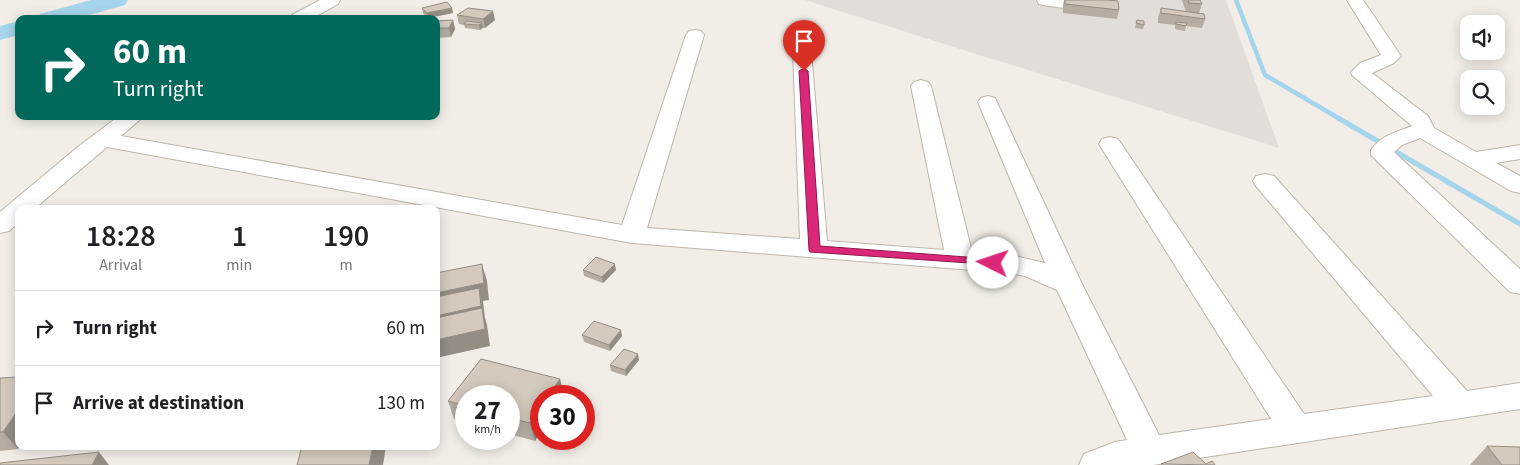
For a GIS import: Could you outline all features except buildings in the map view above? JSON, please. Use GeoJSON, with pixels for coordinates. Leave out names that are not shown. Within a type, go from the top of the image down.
{"type":"FeatureCollection","features":[{"type":"Feature","properties":{"kind":"street"},"geometry":{"type":"LineString","coordinates":[[305,15],[332,0]]}},
{"type":"Feature","properties":{"kind":"street"},"geometry":{"type":"LineString","coordinates":[[1044,0],[1074,4],[1092,0]]}},
{"type":"Feature","properties":{"kind":"street"},"geometry":{"type":"LineString","coordinates":[[1355,0],[1391,56],[1385,62],[1363,69],[1362,75],[1420,121],[1423,126],[1422,130]]}},
{"type":"Feature","properties":{"kind":"street"},"geometry":{"type":"LineString","coordinates":[[632,235],[695,35]]}},
{"type":"Feature","properties":{"kind":"street"},"geometry":{"type":"LineString","coordinates":[[802,51],[814,250]]}},
{"type":"Feature","properties":{"kind":"street"},"geometry":{"type":"LineString","coordinates":[[921,86],[960,260]]}},
{"type":"Feature","properties":{"kind":"street"},"geometry":{"type":"LineString","coordinates":[[988,102],[1068,284],[1150,452]]}},
{"type":"Feature","properties":{"kind":"street"},"geometry":{"type":"LineString","coordinates":[[24,205],[103,139],[132,120]]}},
{"type":"Feature","properties":{"kind":"street"},"geometry":{"type":"LineString","coordinates":[[1422,130],[1388,145],[1386,161],[1520,285]]}},
{"type":"Feature","properties":{"kind":"street"},"geometry":{"type":"LineString","coordinates":[[1422,130],[1520,186]]}},
{"type":"Feature","properties":{"kind":"street"},"geometry":{"type":"LineString","coordinates":[[103,139],[632,235],[1010,264],[1032,268],[1068,284]]}},
{"type":"Feature","properties":{"kind":"street"},"geometry":{"type":"LineString","coordinates":[[1110,144],[1295,429]]}},
{"type":"Feature","properties":{"kind":"street"},"geometry":{"type":"LineString","coordinates":[[1472,159],[1520,152]]}},
{"type":"Feature","properties":{"kind":"street"},"geometry":{"type":"LineString","coordinates":[[1265,181],[1460,405]]}},
{"type":"Feature","properties":{"kind":"street"},"geometry":{"type":"LineString","coordinates":[[1097,465],[1116,457],[1520,396]]}},
{"type":"Feature","properties":{"kind":"shaded area"},"geometry":{"type":"Polygon","coordinates":[[[805,0],[1226,0],[1279,148],[957,48],[805,0]]]}},
{"type":"Feature","properties":{"kind":"waterway"},"geometry":{"type":"LineString","coordinates":[[63,15],[117,0]]}},
{"type":"Feature","properties":{"kind":"waterway"},"geometry":{"type":"LineString","coordinates":[[1236,0],[1265,75],[1340,119]]}},
{"type":"Feature","properties":{"kind":"waterway"},"geometry":{"type":"LineString","coordinates":[[0,33],[15,29]]}},
{"type":"Feature","properties":{"kind":"waterway"},"geometry":{"type":"LineString","coordinates":[[1338,118],[1520,224]]}},
{"type":"Feature","properties":{"kind":"route"},"geometry":{"type":"LineString","coordinates":[[804,71],[814,250],[993,263]]}}]}
